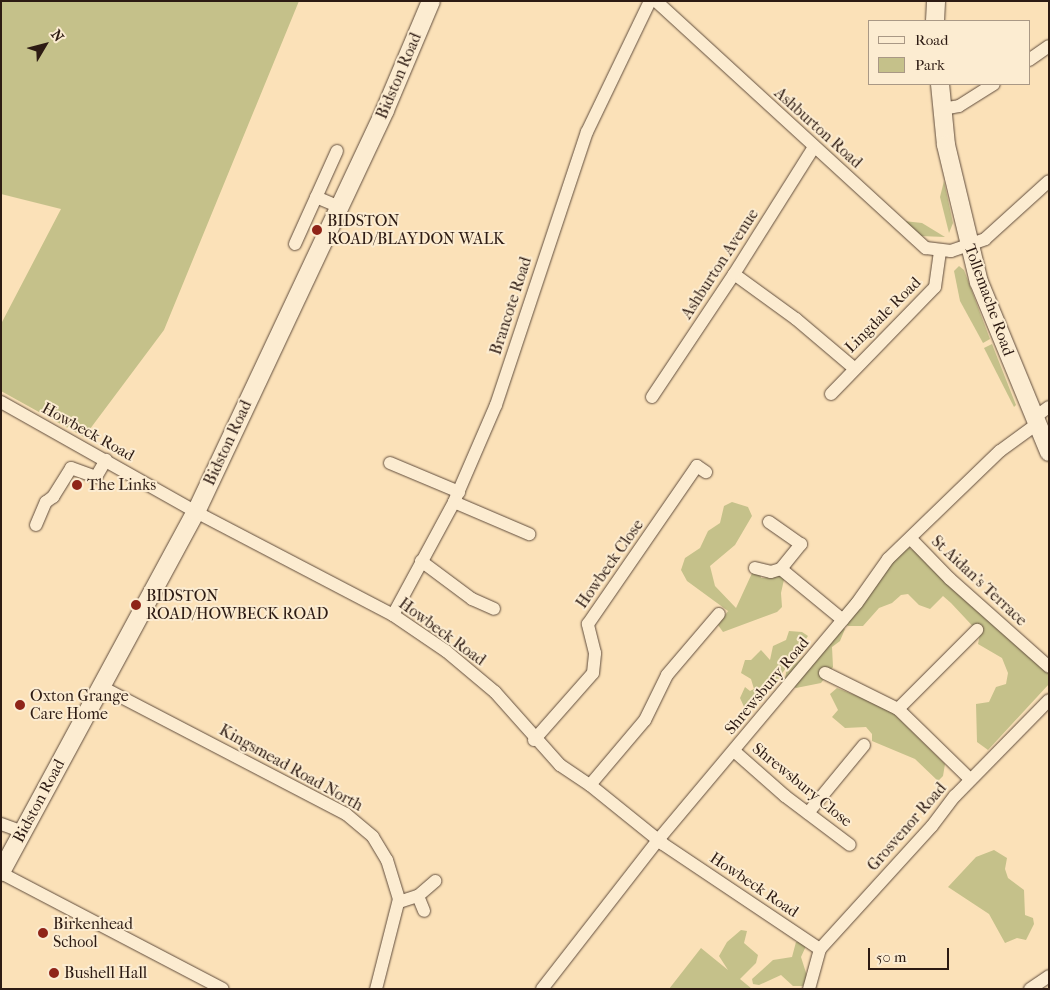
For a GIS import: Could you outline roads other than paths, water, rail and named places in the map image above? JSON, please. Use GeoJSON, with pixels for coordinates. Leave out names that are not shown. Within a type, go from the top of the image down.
{"type":"FeatureCollection","features":[{"type":"Feature","properties":{"kind":"main road","name":"Bidston Road"},"geometry":{"type":"LineString","coordinates":[[1,873],[100,686],[196,512],[385,110],[431,1]]}},
{"type":"Feature","properties":{"kind":"main road"},"geometry":{"type":"LineString","coordinates":[[935,20],[936,1]]}},
{"type":"Feature","properties":{"kind":"main road","name":"Tollemache Road"},"geometry":{"type":"LineString","coordinates":[[940,85],[946,145],[978,282],[1049,452]]}},
{"type":"Feature","properties":{"kind":"street","name":"Ashburton Road"},"geometry":{"type":"LineString","coordinates":[[656,2],[926,248],[940,251]]}},
{"type":"Feature","properties":{"kind":"street","name":"Brancote Road"},"geometry":{"type":"LineString","coordinates":[[393,615],[457,497],[496,405],[587,132],[656,2]]}},
{"type":"Feature","properties":{"kind":"street"},"geometry":{"type":"LineString","coordinates":[[1030,59],[1049,46]]}},
{"type":"Feature","properties":{"kind":"street"},"geometry":{"type":"LineString","coordinates":[[942,109],[959,106],[992,85]]}},
{"type":"Feature","properties":{"kind":"street","name":"Ashburton Avenue"},"geometry":{"type":"LineString","coordinates":[[652,397],[734,274],[814,146]]}},
{"type":"Feature","properties":{"kind":"street"},"geometry":{"type":"LineString","coordinates":[[294,244],[337,151]]}},
{"type":"Feature","properties":{"kind":"street"},"geometry":{"type":"LineString","coordinates":[[940,251],[985,239],[1049,181]]}},
{"type":"Feature","properties":{"kind":"street"},"geometry":{"type":"LineString","coordinates":[[316,197],[339,207]]}},
{"type":"Feature","properties":{"kind":"street","name":"Lingdale Road"},"geometry":{"type":"LineString","coordinates":[[831,394],[854,368],[935,287],[940,251]]}},
{"type":"Feature","properties":{"kind":"street"},"geometry":{"type":"LineString","coordinates":[[734,274],[796,319],[854,368]]}},
{"type":"Feature","properties":{"kind":"street","name":"Howbeck Road"},"geometry":{"type":"LineString","coordinates":[[1,402],[196,512],[393,615],[446,651],[495,692],[534,740],[560,765],[590,785],[658,840],[820,949]]}},
{"type":"Feature","properties":{"kind":"street","name":"Shrewsbury Road"},"geometry":{"type":"LineString","coordinates":[[542,989],[658,840],[843,620],[888,559],[1049,406]]}},
{"type":"Feature","properties":{"kind":"street"},"geometry":{"type":"LineString","coordinates":[[36,525],[46,502],[53,497],[71,468],[96,477],[106,460]]}},
{"type":"Feature","properties":{"kind":"street"},"geometry":{"type":"LineString","coordinates":[[390,463],[528,534]]}},
{"type":"Feature","properties":{"kind":"street","name":"Howbeck Close"},"geometry":{"type":"LineString","coordinates":[[534,740],[593,674],[595,653],[588,624],[697,466],[706,472]]}},
{"type":"Feature","properties":{"kind":"street"},"geometry":{"type":"LineString","coordinates":[[755,568],[771,572],[781,569],[800,544],[769,522]]}},
{"type":"Feature","properties":{"kind":"street","name":"St Aidan's Terrace"},"geometry":{"type":"LineString","coordinates":[[911,539],[1049,667]]}},
{"type":"Feature","properties":{"kind":"street"},"geometry":{"type":"LineString","coordinates":[[421,561],[472,599],[494,609]]}},
{"type":"Feature","properties":{"kind":"street"},"geometry":{"type":"LineString","coordinates":[[781,569],[843,620]]}},
{"type":"Feature","properties":{"kind":"street"},"geometry":{"type":"LineString","coordinates":[[590,785],[644,720],[667,675],[719,614]]}},
{"type":"Feature","properties":{"kind":"street"},"geometry":{"type":"LineString","coordinates":[[898,709],[977,630]]}},
{"type":"Feature","properties":{"kind":"street"},"geometry":{"type":"LineString","coordinates":[[826,673],[898,709],[970,779]]}},
{"type":"Feature","properties":{"kind":"street","name":"Kingsmead Road North"},"geometry":{"type":"LineString","coordinates":[[100,686],[346,814],[373,836],[388,860],[399,902],[376,989]]}},
{"type":"Feature","properties":{"kind":"street","name":"Grosvenor Road"},"geometry":{"type":"LineString","coordinates":[[809,989],[820,949],[932,826],[970,779],[1049,700]]}},
{"type":"Feature","properties":{"kind":"street"},"geometry":{"type":"LineString","coordinates":[[808,813],[864,745]]}},
{"type":"Feature","properties":{"kind":"street","name":"Shrewsbury Close"},"geometry":{"type":"LineString","coordinates":[[734,751],[808,813],[850,845]]}},
{"type":"Feature","properties":{"kind":"street"},"geometry":{"type":"LineString","coordinates":[[1,824],[23,832]]}},
{"type":"Feature","properties":{"kind":"street"},"geometry":{"type":"LineString","coordinates":[[1,873],[223,989]]}},
{"type":"Feature","properties":{"kind":"street"},"geometry":{"type":"LineString","coordinates":[[399,902],[418,896],[435,880]]}},
{"type":"Feature","properties":{"kind":"street"},"geometry":{"type":"LineString","coordinates":[[418,896],[424,910]]}},
{"type":"Feature","properties":{"kind":"street"},"geometry":{"type":"LineString","coordinates":[[1030,989],[1049,976]]}},
{"type":"Feature","properties":{"kind":"place","name":"BIDSTON ROAD/BLAYDON WALK"},"geometry":{"type":"Point","coordinates":[317,230]}},
{"type":"Feature","properties":{"kind":"place","name":"The Links"},"geometry":{"type":"Point","coordinates":[77,485]}},
{"type":"Feature","properties":{"kind":"place","name":"BIDSTON ROAD/HOWBECK ROAD"},"geometry":{"type":"Point","coordinates":[136,605]}},
{"type":"Feature","properties":{"kind":"place","name":"Oxton Grange Care Home"},"geometry":{"type":"Point","coordinates":[20,705]}},
{"type":"Feature","properties":{"kind":"place","name":"Birkenhead School"},"geometry":{"type":"Point","coordinates":[43,933]}},
{"type":"Feature","properties":{"kind":"place","name":"Bushell Hall"},"geometry":{"type":"Point","coordinates":[54,973]}}]}
